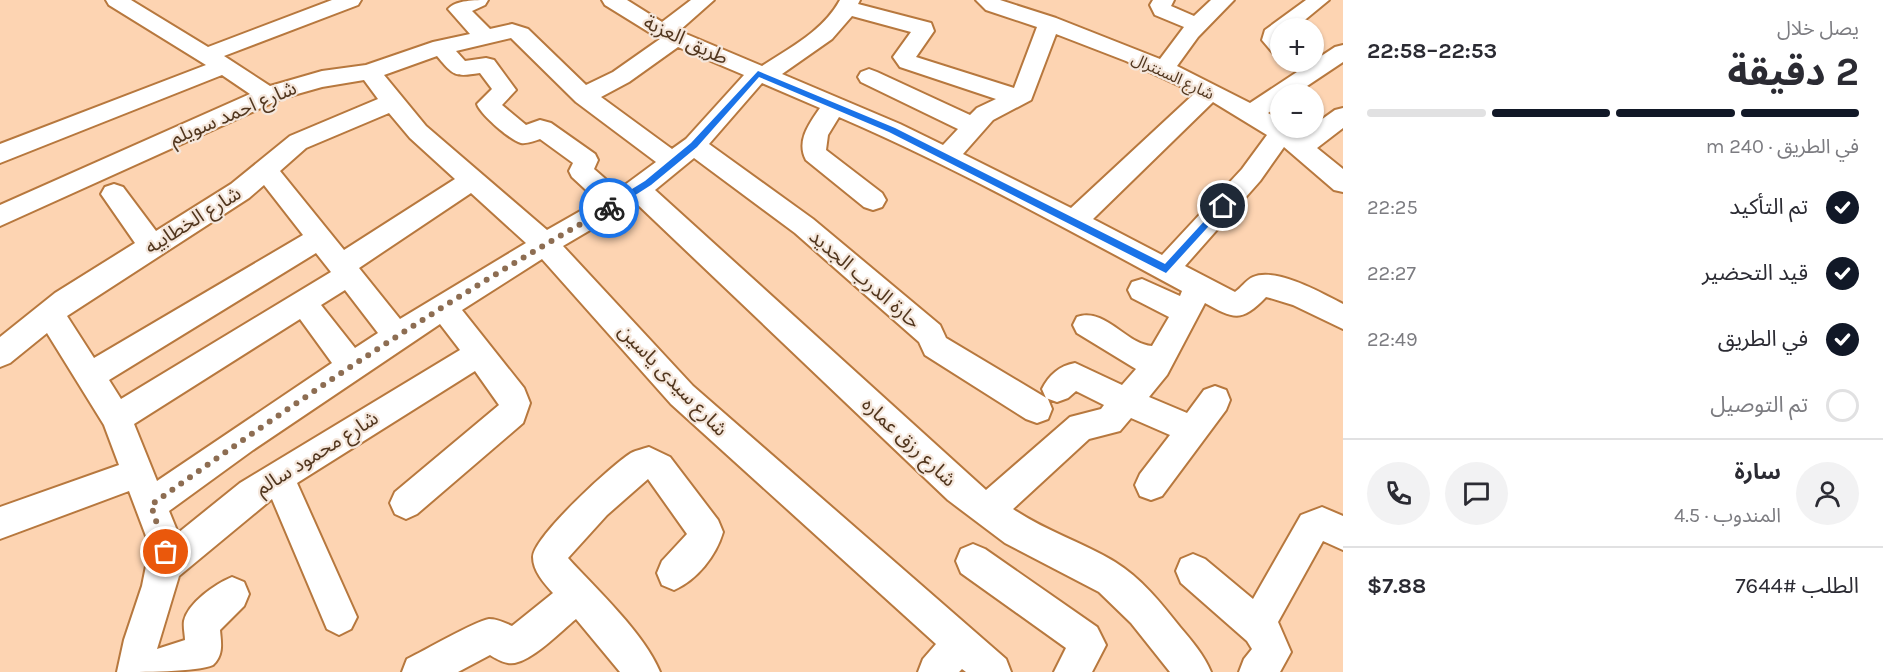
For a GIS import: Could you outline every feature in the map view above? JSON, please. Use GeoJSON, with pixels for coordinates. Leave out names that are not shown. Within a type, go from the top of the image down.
{"type":"FeatureCollection","features":[{"type":"Feature","properties":{"kind":"street"},"geometry":{"type":"LineString","coordinates":[[116,0],[267,95]]}},
{"type":"Feature","properties":{"kind":"street"},"geometry":{"type":"LineString","coordinates":[[0,154],[351,0]]}},
{"type":"Feature","properties":{"kind":"street"},"geometry":{"type":"LineString","coordinates":[[584,96],[621,77],[670,35],[704,0]]}},
{"type":"Feature","properties":{"kind":"street","name":"شارع السنترال"},"geometry":{"type":"LineString","coordinates":[[986,0],[993,5],[1049,23],[1164,70],[1251,113],[1291,141],[1343,183]]}},
{"type":"Feature","properties":{"kind":"street"},"geometry":{"type":"LineString","coordinates":[[1164,70],[1175,50],[1196,24],[1224,0]]}},
{"type":"Feature","properties":{"kind":"street"},"geometry":{"type":"LineString","coordinates":[[1294,18],[1318,0]]}},
{"type":"Feature","properties":{"kind":"street","name":"طريق العزبة"},"geometry":{"type":"LineString","coordinates":[[616,1],[670,35],[892,130],[1074,221],[1166,269],[1192,299],[1238,305],[1242,304],[1260,286],[1275,287],[1343,317]]}},
{"type":"Feature","properties":{"kind":"street"},"geometry":{"type":"LineString","coordinates":[[1162,2],[1165,12],[1196,24]]}},
{"type":"Feature","properties":{"kind":"street"},"geometry":{"type":"LineString","coordinates":[[469,4],[458,10],[484,36]]}},
{"type":"Feature","properties":{"kind":"street"},"geometry":{"type":"LineString","coordinates":[[151,505],[242,440],[397,336],[545,244],[627,197],[684,154],[760,75],[826,33],[848,4],[919,17],[924,30],[904,57],[905,60],[1019,98]]}},
{"type":"Feature","properties":{"kind":"street"},"geometry":{"type":"LineString","coordinates":[[946,157],[985,114],[1019,98],[1025,90],[1049,23]]}},
{"type":"Feature","properties":{"kind":"street","name":"شارع احمد سويلم"},"geometry":{"type":"LineString","coordinates":[[0,216],[267,95],[322,79],[369,72],[441,47],[512,31]]}},
{"type":"Feature","properties":{"kind":"street","name":"حارة الدرب الجديد"},"geometry":{"type":"LineString","coordinates":[[512,31],[520,34],[584,96],[684,154],[825,244],[930,334],[935,346],[1047,399],[1070,377],[1075,376],[1127,402]]}},
{"type":"Feature","properties":{"kind":"street","name":"شارع رزق عماره"},"geometry":{"type":"LineString","coordinates":[[441,47],[460,69],[486,65],[506,90],[489,104],[489,107],[523,135],[538,128],[543,129],[586,160],[581,171],[627,197],[959,489],[987,511],[1039,544],[1088,566],[1112,580],[1131,598],[1193,672]]}},
{"type":"Feature","properties":{"kind":"street"},"geometry":{"type":"LineString","coordinates":[[1324,60],[1343,52]]}},
{"type":"Feature","properties":{"kind":"street","name":"شارع سيدى ياسين"},"geometry":{"type":"LineString","coordinates":[[369,72],[418,132],[545,244],[682,395],[993,672]]}},
{"type":"Feature","properties":{"kind":"street"},"geometry":{"type":"LineString","coordinates":[[1251,113],[1300,72]]}},
{"type":"Feature","properties":{"kind":"street"},"geometry":{"type":"LineString","coordinates":[[869,77],[972,126]]}},
{"type":"Feature","properties":{"kind":"street"},"geometry":{"type":"LineString","coordinates":[[1074,221],[1210,92]]}},
{"type":"Feature","properties":{"kind":"street","name":"شارع الخطابيه"},"geometry":{"type":"LineString","coordinates":[[2,346],[50,314],[65,301],[240,191],[285,151],[305,138],[393,102]]}},
{"type":"Feature","properties":{"kind":"street"},"geometry":{"type":"LineString","coordinates":[[835,105],[813,139],[812,146],[815,154],[873,200]]}},
{"type":"Feature","properties":{"kind":"street"},"geometry":{"type":"LineString","coordinates":[[1166,269],[1251,175],[1291,141],[1343,116]]}},
{"type":"Feature","properties":{"kind":"street"},"geometry":{"type":"LineString","coordinates":[[266,170],[397,336]]}},
{"type":"Feature","properties":{"kind":"street"},"geometry":{"type":"LineString","coordinates":[[116,418],[303,302],[345,269],[472,180]]}},
{"type":"Feature","properties":{"kind":"street"},"geometry":{"type":"LineString","coordinates":[[114,195],[152,246]]}},
{"type":"Feature","properties":{"kind":"street"},"geometry":{"type":"LineString","coordinates":[[90,376],[320,238]]}},
{"type":"Feature","properties":{"kind":"street"},"geometry":{"type":"LineString","coordinates":[[987,511],[1081,427],[1109,421],[1157,366],[1192,299],[1142,290]]}},
{"type":"Feature","properties":{"kind":"street"},"geometry":{"type":"LineString","coordinates":[[303,302],[351,366]]}},
{"type":"Feature","properties":{"kind":"street"},"geometry":{"type":"LineString","coordinates":[[406,502],[512,414],[515,403],[444,307]]}},
{"type":"Feature","properties":{"kind":"street"},"geometry":{"type":"LineString","coordinates":[[50,314],[116,418],[163,536],[166,552],[165,566],[142,638],[135,672]]}},
{"type":"Feature","properties":{"kind":"street"},"geometry":{"type":"LineString","coordinates":[[1087,325],[1157,366]]}},
{"type":"Feature","properties":{"kind":"street","name":"شارع محمود سالم"},"geometry":{"type":"LineString","coordinates":[[165,566],[251,494],[479,353]]}},
{"type":"Feature","properties":{"kind":"street"},"geometry":{"type":"LineString","coordinates":[[1151,485],[1215,400]]}},
{"type":"Feature","properties":{"kind":"street"},"geometry":{"type":"LineString","coordinates":[[1127,402],[1192,430]]}},
{"type":"Feature","properties":{"kind":"street"},"geometry":{"type":"LineString","coordinates":[[639,671],[552,566],[551,552],[596,504],[642,464],[649,462],[659,468],[706,535],[704,542],[674,573]]}},
{"type":"Feature","properties":{"kind":"street"},"geometry":{"type":"LineString","coordinates":[[0,523],[138,472]]}},
{"type":"Feature","properties":{"kind":"street"},"geometry":{"type":"LineString","coordinates":[[278,476],[339,617]]}},
{"type":"Feature","properties":{"kind":"street"},"geometry":{"type":"LineString","coordinates":[[1260,628],[1261,618],[1313,526],[1323,523],[1343,533]]}},
{"type":"Feature","properties":{"kind":"street"},"geometry":{"type":"LineString","coordinates":[[973,561],[1084,640],[1088,645],[1079,661]]}},
{"type":"Feature","properties":{"kind":"street"},"geometry":{"type":"LineString","coordinates":[[1193,571],[1260,628],[1273,652],[1257,672]]}},
{"type":"Feature","properties":{"kind":"street"},"geometry":{"type":"LineString","coordinates":[[144,672],[200,654],[204,648],[201,623],[232,594]]}},
{"type":"Feature","properties":{"kind":"street"},"geometry":{"type":"LineString","coordinates":[[420,672],[488,637],[499,638],[509,646],[518,644],[578,595]]}},
{"type":"Feature","properties":{"kind":"street"},"geometry":{"type":"LineString","coordinates":[[936,672],[960,643]]}},
{"type":"Feature","properties":{"kind":"way so far"},"geometry":{"type":"LineString","coordinates":[[166,552],[163,536],[151,505],[366,356],[545,244],[609,208]]}},
{"type":"Feature","properties":{"kind":"route"},"geometry":{"type":"LineString","coordinates":[[609,208],[674,163],[694,145],[758,74],[892,130],[1166,269],[1223,206]]}}]}
